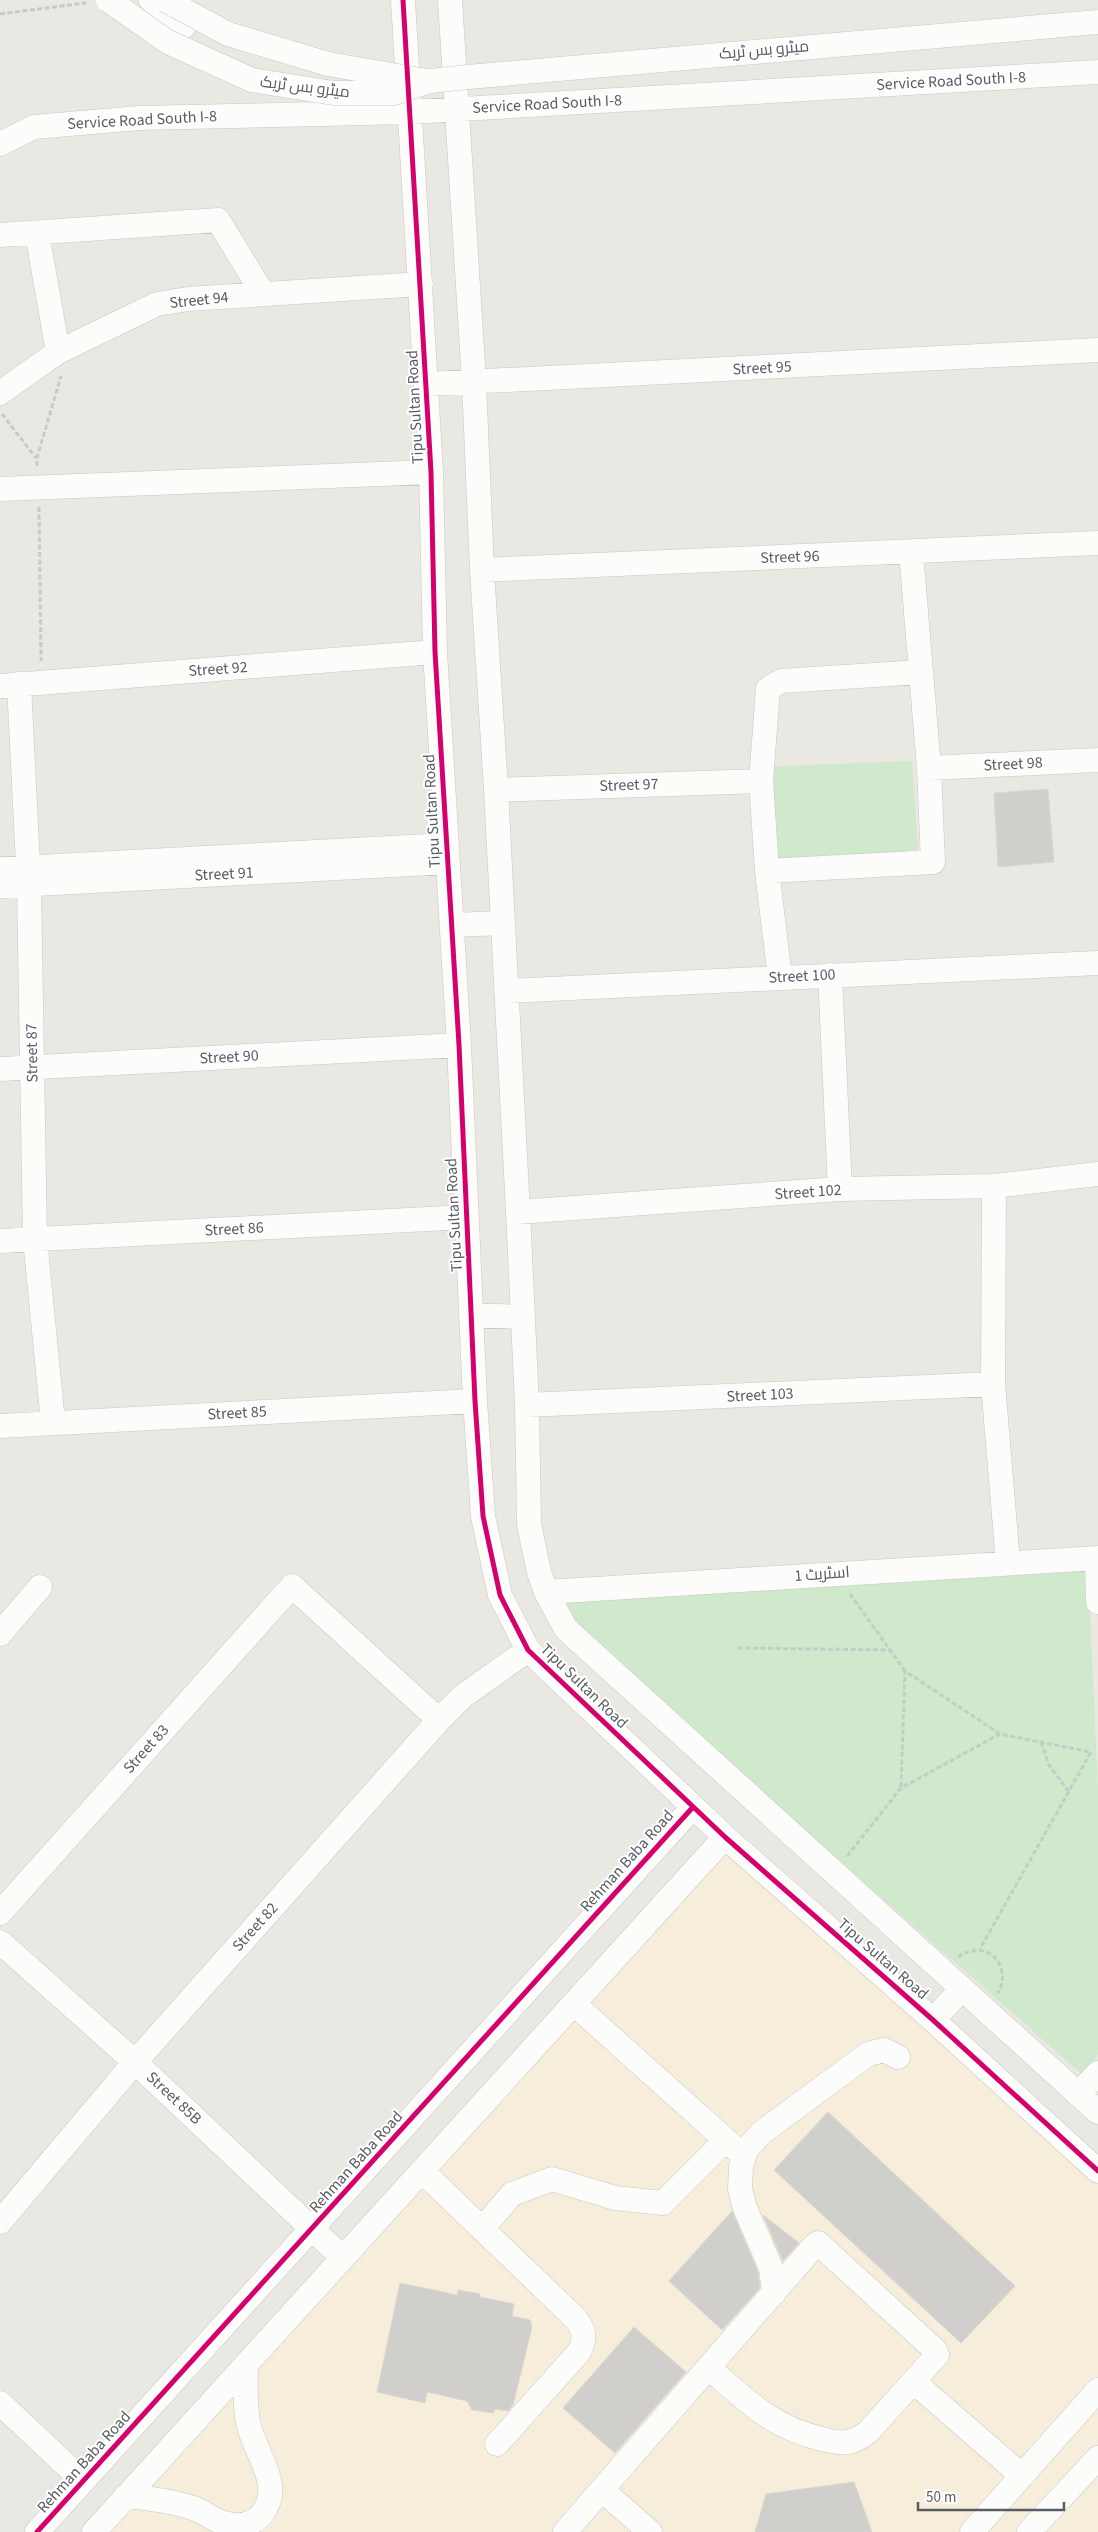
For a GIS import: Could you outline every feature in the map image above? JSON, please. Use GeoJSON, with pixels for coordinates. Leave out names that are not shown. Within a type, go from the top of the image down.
{"type":"FeatureCollection","features":[{"type":"Feature","properties":{"kind":"street","name":"میٹرو بس ٹریک"},"geometry":{"type":"LineString","coordinates":[[108,0],[168,42],[252,80],[332,93],[395,93],[430,81],[1098,22]]}},
{"type":"Feature","properties":{"kind":"street"},"geometry":{"type":"LineString","coordinates":[[117,0],[159,29]]}},
{"type":"Feature","properties":{"kind":"street"},"geometry":{"type":"LineString","coordinates":[[150,0],[184,26]]}},
{"type":"Feature","properties":{"kind":"street","name":"میٹرو بس ٹریک"},"geometry":{"type":"LineString","coordinates":[[165,0],[237,37],[328,64],[430,81]]}},
{"type":"Feature","properties":{"kind":"street","name":"Tipu Sultan Road"},"geometry":{"type":"LineString","coordinates":[[403,0],[431,472],[435,652],[459,1045],[475,1401],[482,1516],[500,1595],[528,1650],[725,1837],[933,2020],[1098,2171]]}},
{"type":"Feature","properties":{"kind":"street","name":"Tipu Sultan Road"},"geometry":{"type":"LineString","coordinates":[[450,0],[459,110],[482,570],[496,790],[518,1212],[527,1405],[529,1524],[539,1572],[546,1592],[566,1629],[1098,2112]]}},
{"type":"Feature","properties":{"kind":"street","name":"Service Road South I-8"},"geometry":{"type":"LineString","coordinates":[[0,144],[34,127],[139,118],[459,110],[1098,72]]}},
{"type":"Feature","properties":{"kind":"street"},"geometry":{"type":"LineString","coordinates":[[0,235],[218,220],[263,294]]}},
{"type":"Feature","properties":{"kind":"street"},"geometry":{"type":"LineString","coordinates":[[37,233],[63,349]]}},
{"type":"Feature","properties":{"kind":"street","name":"Street 94"},"geometry":{"type":"LineString","coordinates":[[0,393],[63,349],[157,304],[188,299],[421,284]]}},
{"type":"Feature","properties":{"kind":"street","name":"Street 95"},"geometry":{"type":"LineString","coordinates":[[426,384],[1098,350]]}},
{"type":"Feature","properties":{"kind":"street"},"geometry":{"type":"LineString","coordinates":[[0,489],[431,472]]}},
{"type":"Feature","properties":{"kind":"street","name":"Street 96"},"geometry":{"type":"LineString","coordinates":[[482,570],[1098,543]]}},
{"type":"Feature","properties":{"kind":"street"},"geometry":{"type":"LineString","coordinates":[[768,871],[933,862],[929,768],[911,552]]}},
{"type":"Feature","properties":{"kind":"street","name":"Street 92"},"geometry":{"type":"LineString","coordinates":[[20,684],[435,652]]}},
{"type":"Feature","properties":{"kind":"street"},"geometry":{"type":"LineString","coordinates":[[780,978],[768,871],[761,781],[768,689],[781,681],[921,672]]}},
{"type":"Feature","properties":{"kind":"street","name":"Street 87"},"geometry":{"type":"LineString","coordinates":[[20,684],[28,876],[35,1240],[53,1422]]}},
{"type":"Feature","properties":{"kind":"street","name":"Street 98"},"geometry":{"type":"LineString","coordinates":[[929,768],[1098,760]]}},
{"type":"Feature","properties":{"kind":"street","name":"Street 97"},"geometry":{"type":"LineString","coordinates":[[496,790],[761,781]]}},
{"type":"Feature","properties":{"kind":"street","name":"Street 91"},"geometry":{"type":"LineString","coordinates":[[0,886],[28,876],[448,854]]}},
{"type":"Feature","properties":{"kind":"street"},"geometry":{"type":"LineString","coordinates":[[0,869],[28,876]]}},
{"type":"Feature","properties":{"kind":"street"},"geometry":{"type":"LineString","coordinates":[[452,925],[503,923]]}},
{"type":"Feature","properties":{"kind":"street","name":"Street 100"},"geometry":{"type":"LineString","coordinates":[[506,991],[1098,963]]}},
{"type":"Feature","properties":{"kind":"street"},"geometry":{"type":"LineString","coordinates":[[830,975],[840,1189]]}},
{"type":"Feature","properties":{"kind":"street","name":"Street 90"},"geometry":{"type":"LineString","coordinates":[[0,1069],[459,1045]]}},
{"type":"Feature","properties":{"kind":"street","name":"Street 102"},"geometry":{"type":"LineString","coordinates":[[518,1212],[840,1189],[994,1186],[1098,1174]]}},
{"type":"Feature","properties":{"kind":"street"},"geometry":{"type":"LineString","coordinates":[[994,1186],[993,1384],[1008,1562]]}},
{"type":"Feature","properties":{"kind":"street","name":"Street 86"},"geometry":{"type":"LineString","coordinates":[[0,1241],[467,1217]]}},
{"type":"Feature","properties":{"kind":"street"},"geometry":{"type":"LineString","coordinates":[[471,1315],[523,1316]]}},
{"type":"Feature","properties":{"kind":"street","name":"Street 103"},"geometry":{"type":"LineString","coordinates":[[527,1405],[993,1384]]}},
{"type":"Feature","properties":{"kind":"street","name":"Street 85"},"geometry":{"type":"LineString","coordinates":[[0,1426],[475,1401]]}},
{"type":"Feature","properties":{"kind":"street"},"geometry":{"type":"LineString","coordinates":[[1098,1558],[1098,1602]]}},
{"type":"Feature","properties":{"kind":"street","name":"اسٹریٹ 1"},"geometry":{"type":"LineString","coordinates":[[546,1592],[1008,1562],[1098,1558]]}},
{"type":"Feature","properties":{"kind":"street","name":"Street 83"},"geometry":{"type":"LineString","coordinates":[[0,1913],[292,1586],[439,1720]]}},
{"type":"Feature","properties":{"kind":"street"},"geometry":{"type":"LineString","coordinates":[[0,1634],[40,1587]]}},
{"type":"Feature","properties":{"kind":"street","name":"Street 82"},"geometry":{"type":"LineString","coordinates":[[0,2222],[135,2062],[439,1720],[462,1696],[528,1650]]}},
{"type":"Feature","properties":{"kind":"street","name":"Rehman Baba Road"},"geometry":{"type":"LineString","coordinates":[[37,2532],[693,1807]]}},
{"type":"Feature","properties":{"kind":"street"},"geometry":{"type":"LineString","coordinates":[[94,2532],[423,2172],[725,1837]]}},
{"type":"Feature","properties":{"kind":"street","name":"Street 85B"},"geometry":{"type":"LineString","coordinates":[[0,1942],[135,2062],[343,2258]]}},
{"type":"Feature","properties":{"kind":"street"},"geometry":{"type":"LineString","coordinates":[[933,2020],[962,1989]]}},
{"type":"Feature","properties":{"kind":"street"},"geometry":{"type":"LineString","coordinates":[[574,2004],[744,2156]]}},
{"type":"Feature","properties":{"kind":"street"},"geometry":{"type":"LineString","coordinates":[[774,2293],[771,2268],[745,2208],[740,2188],[740,2167],[746,2150],[761,2133],[868,2054],[884,2050],[898,2056]]}},
{"type":"Feature","properties":{"kind":"street"},"geometry":{"type":"LineString","coordinates":[[1078,2094],[1098,2073]]}},
{"type":"Feature","properties":{"kind":"street"},"geometry":{"type":"LineString","coordinates":[[482,2229],[512,2194],[552,2179],[615,2198],[663,2203],[726,2140]]}},
{"type":"Feature","properties":{"kind":"street"},"geometry":{"type":"LineString","coordinates":[[423,2172],[582,2326],[584,2334],[583,2344],[578,2352],[497,2444]]}},
{"type":"Feature","properties":{"kind":"street"},"geometry":{"type":"LineString","coordinates":[[576,2528],[602,2490],[815,2245],[821,2244],[935,2350],[937,2355],[868,2432],[857,2441],[843,2444],[800,2434],[785,2428],[764,2416],[709,2368]]}},
{"type":"Feature","properties":{"kind":"street"},"geometry":{"type":"LineString","coordinates":[[126,2496],[173,2503],[196,2509],[226,2524],[242,2526],[258,2518],[268,2505],[271,2483],[249,2426],[246,2404],[246,2365]]}},
{"type":"Feature","properties":{"kind":"street"},"geometry":{"type":"LineString","coordinates":[[914,2382],[1022,2475]]}},
{"type":"Feature","properties":{"kind":"street"},"geometry":{"type":"LineString","coordinates":[[972,2532],[1098,2390]]}},
{"type":"Feature","properties":{"kind":"street"},"geometry":{"type":"LineString","coordinates":[[0,2403],[83,2481]]}},
{"type":"Feature","properties":{"kind":"street"},"geometry":{"type":"LineString","coordinates":[[1029,2532],[1098,2458]]}},
{"type":"Feature","properties":{"kind":"street"},"geometry":{"type":"LineString","coordinates":[[602,2490],[650,2532]]}},
{"type":"Feature","properties":{"kind":"path"},"geometry":{"type":"LineString","coordinates":[[0,14],[85,3],[88,0]]}},
{"type":"Feature","properties":{"kind":"path"},"geometry":{"type":"LineString","coordinates":[[20,684],[38,488],[37,458],[63,349]]}},
{"type":"Feature","properties":{"kind":"path"},"geometry":{"type":"LineString","coordinates":[[0,411],[37,458]]}},
{"type":"Feature","properties":{"kind":"path"},"geometry":{"type":"LineString","coordinates":[[845,1586],[859,1609],[905,1671],[1000,1734],[1091,1752],[980,1949]]}},
{"type":"Feature","properties":{"kind":"path"},"geometry":{"type":"LineString","coordinates":[[738,1648],[891,1650]]}},
{"type":"Feature","properties":{"kind":"path"},"geometry":{"type":"LineString","coordinates":[[901,1788],[905,1671]]}},
{"type":"Feature","properties":{"kind":"path"},"geometry":{"type":"LineString","coordinates":[[842,1862],[901,1788],[1000,1734]]}},
{"type":"Feature","properties":{"kind":"path"},"geometry":{"type":"LineString","coordinates":[[1041,1742],[1049,1765],[1069,1792]]}},
{"type":"Feature","properties":{"kind":"path"},"geometry":{"type":"LineString","coordinates":[[954,1962],[968,1952],[980,1949],[996,1958],[1000,1969],[1001,1989],[996,1998]]}},
{"type":"Feature","properties":{"kind":"shaded area"},"geometry":{"type":"Polygon","coordinates":[[[725,1837],[1098,2171],[1098,2532],[94,2532],[725,1837]]]}},
{"type":"Feature","properties":{"kind":"green space"},"geometry":{"type":"Polygon","coordinates":[[[912,761],[919,863],[759,869],[752,767],[912,761]]]}},
{"type":"Feature","properties":{"kind":"green space"},"geometry":{"type":"Polygon","coordinates":[[[1088,1565],[1098,1789],[1098,2054],[1085,2077],[575,1627],[557,1598],[1088,1565]]]}},
{"type":"Feature","properties":{"kind":"building"},"geometry":{"type":"Polygon","coordinates":[[[1048,789],[1054,862],[998,867],[994,793],[1048,789]]]}},
{"type":"Feature","properties":{"kind":"building"},"geometry":{"type":"Polygon","coordinates":[[[828,2112],[1015,2286],[961,2343],[774,2170],[828,2112]]]}},
{"type":"Feature","properties":{"kind":"building"},"geometry":{"type":"Polygon","coordinates":[[[732,2211],[758,2272],[760,2288],[722,2330],[669,2281],[732,2211]]]}},
{"type":"Feature","properties":{"kind":"building"},"geometry":{"type":"Polygon","coordinates":[[[763,2215],[799,2243],[783,2261],[763,2215]]]}},
{"type":"Feature","properties":{"kind":"building"},"geometry":{"type":"Polygon","coordinates":[[[400,2283],[457,2295],[458,2290],[480,2294],[480,2297],[514,2304],[512,2316],[530,2320],[532,2327],[513,2405],[508,2411],[495,2409],[493,2413],[472,2410],[467,2401],[427,2392],[425,2403],[377,2392],[400,2283]]]}},
{"type":"Feature","properties":{"kind":"building"},"geometry":{"type":"Polygon","coordinates":[[[634,2327],[686,2372],[615,2453],[563,2408],[634,2327]]]}},
{"type":"Feature","properties":{"kind":"building"},"geometry":{"type":"Polygon","coordinates":[[[854,2482],[872,2532],[755,2532],[766,2494],[854,2482]]]}},
{"type":"Feature","properties":{"kind":"cycle path"},"geometry":{"type":"LineString","coordinates":[[403,0],[431,472],[435,652],[459,1045],[475,1401],[483,1516],[500,1595],[528,1650],[725,1837],[933,2020],[1098,2171]]}},
{"type":"Feature","properties":{"kind":"cycle path"},"geometry":{"type":"LineString","coordinates":[[37,2532],[693,1807]]}}]}
